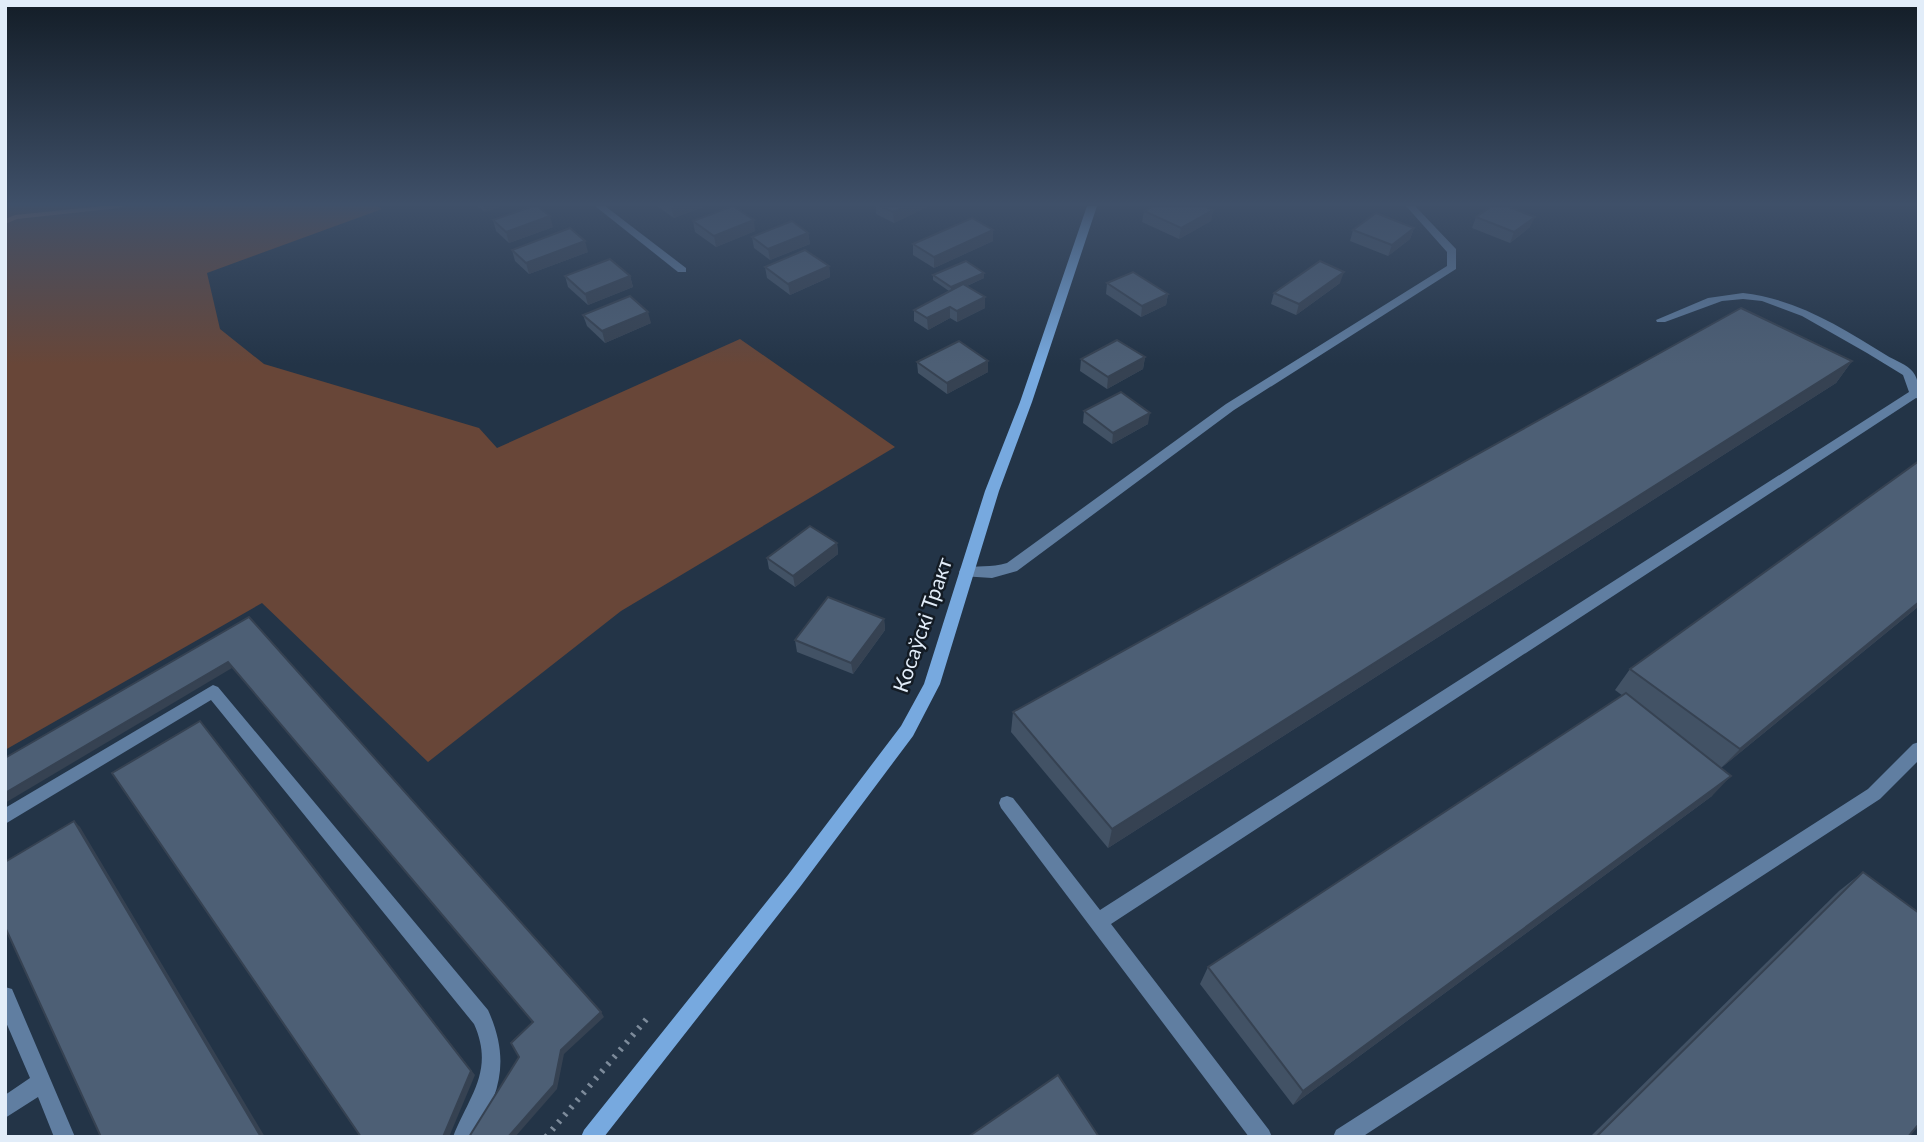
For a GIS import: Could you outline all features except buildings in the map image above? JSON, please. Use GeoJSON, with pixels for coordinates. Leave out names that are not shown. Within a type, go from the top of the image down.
{"type":"FeatureCollection","features":[{"type":"Feature","properties":{"kind":"main road","name":"Косаўскі Тракт"},"geometry":{"type":"LineString","coordinates":[[592,1137],[794,881],[907,732],[932,684],[966,572],[1074,259]]}},
{"type":"Feature","properties":{"kind":"street"},"geometry":{"type":"LineString","coordinates":[[668,259],[682,270]]}},
{"type":"Feature","properties":{"kind":"street"},"geometry":{"type":"LineString","coordinates":[[966,572],[992,573],[1012,567],[1230,407],[1452,267],[1452,259]]}},
{"type":"Feature","properties":{"kind":"street"},"geometry":{"type":"LineString","coordinates":[[1098,922],[1917,394],[1908,373],[1799,310],[1745,296],[1710,300],[1661,320]]}},
{"type":"Feature","properties":{"kind":"street"},"geometry":{"type":"LineString","coordinates":[[5,817],[213,691],[481,1017],[492,1035],[493,1060],[480,1111],[463,1137]]}},
{"type":"Feature","properties":{"kind":"street"},"geometry":{"type":"LineString","coordinates":[[1343,1137],[1874,794],[1919,749]]}},
{"type":"Feature","properties":{"kind":"street"},"geometry":{"type":"LineString","coordinates":[[1007,803],[1262,1137]]}},
{"type":"Feature","properties":{"kind":"street"},"geometry":{"type":"LineString","coordinates":[[5,996],[65,1137]]}},
{"type":"Feature","properties":{"kind":"street"},"geometry":{"type":"LineString","coordinates":[[5,1108],[42,1082]]}},
{"type":"Feature","properties":{"kind":"path"},"geometry":{"type":"LineString","coordinates":[[546,1137],[654,1010]]}},
{"type":"Feature","properties":{"kind":"shaded area"},"geometry":{"type":"Polygon","coordinates":[[[5,259],[244,259],[207,273],[220,329],[264,364],[479,428],[497,448],[740,339],[895,447],[621,611],[428,762],[262,603],[5,750],[5,259]]]}}]}
